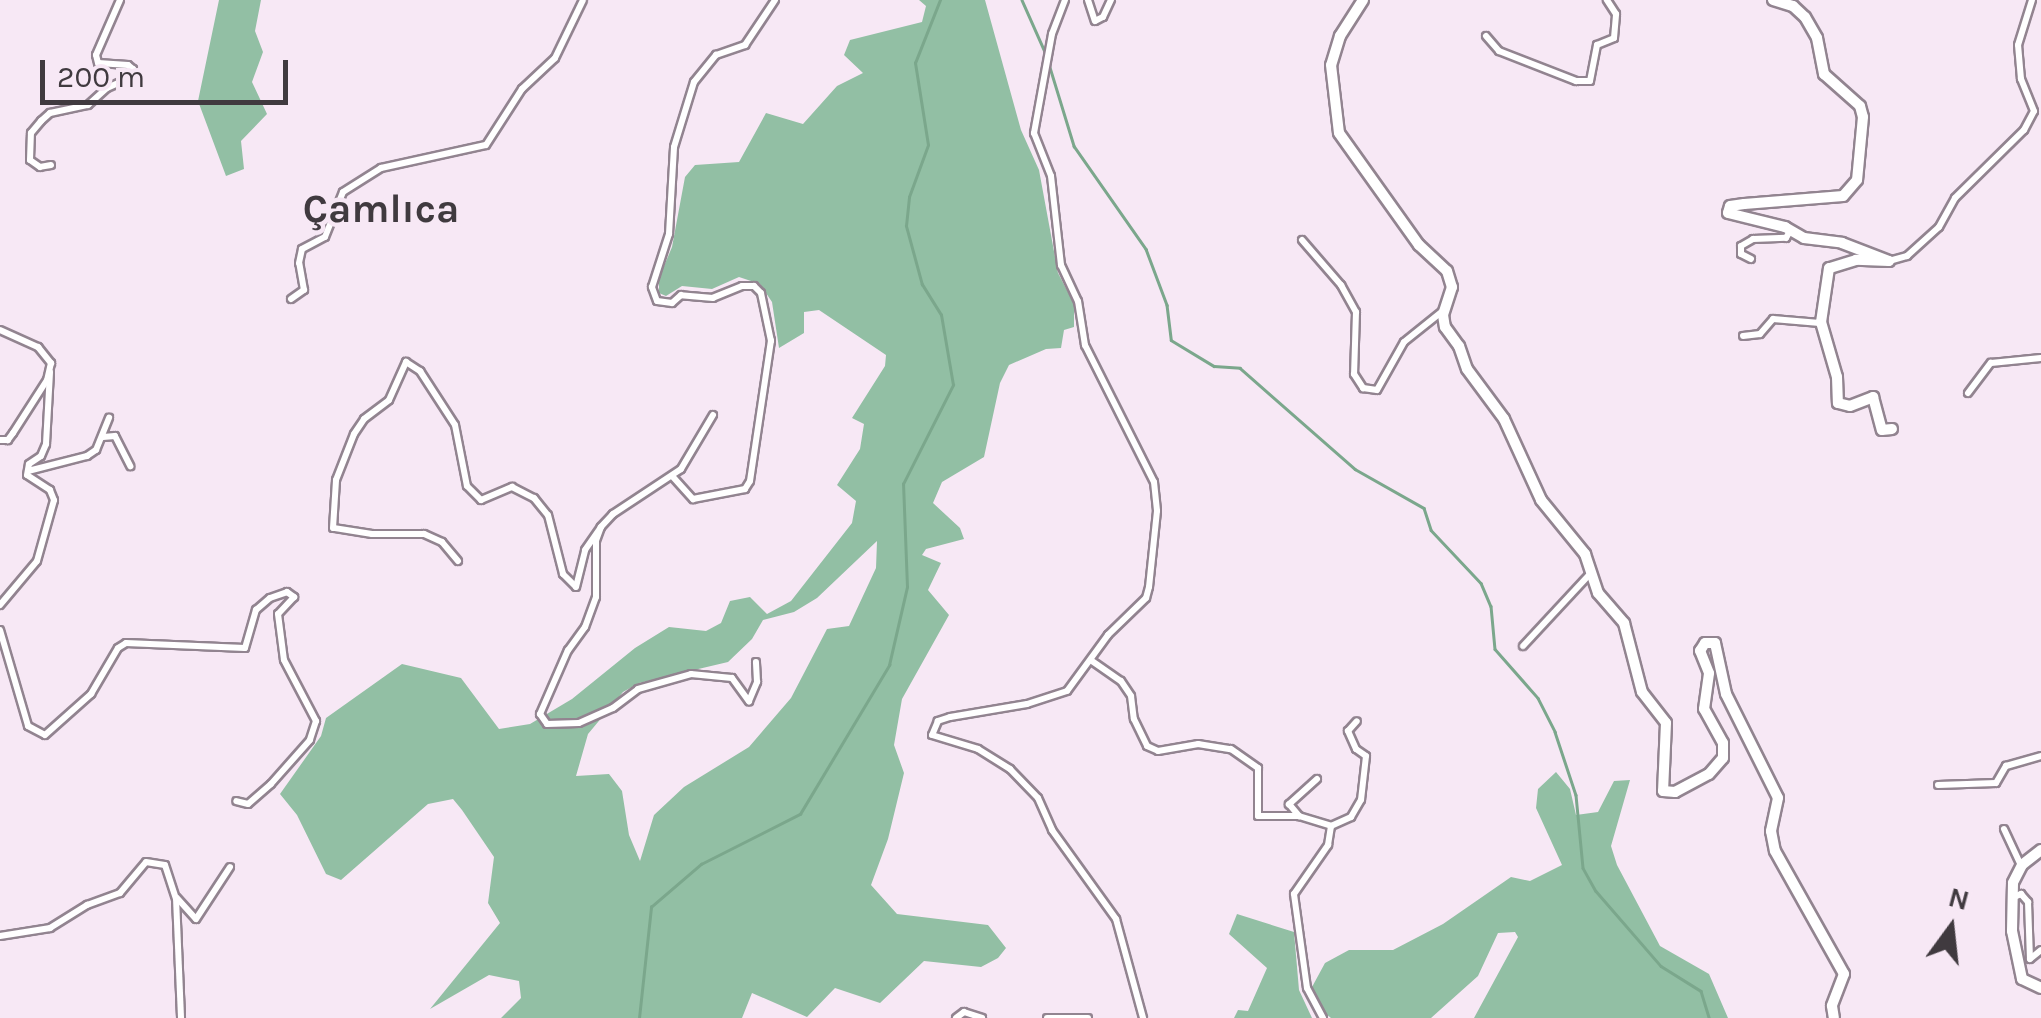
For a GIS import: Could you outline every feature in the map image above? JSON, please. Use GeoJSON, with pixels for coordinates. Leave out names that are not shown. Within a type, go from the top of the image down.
{"type":"FeatureCollection","features":[{"type":"Feature","properties":{"kind":"street"},"geometry":{"type":"LineString","coordinates":[[51,165],[40,167],[30,160],[31,132],[41,121],[60,109],[88,105],[108,88],[132,77],[133,68],[98,63],[96,55],[120,0]]}},
{"type":"Feature","properties":{"kind":"street"},"geometry":{"type":"LineString","coordinates":[[291,298],[304,290],[299,263],[302,249],[325,238],[344,192],[381,168],[486,146],[522,89],[555,58],[583,0]]}},
{"type":"Feature","properties":{"kind":"street"},"geometry":{"type":"LineString","coordinates":[[673,477],[692,499],[745,488],[750,480],[771,341],[760,293],[754,286],[742,286],[712,298],[681,295],[672,303],[657,300],[652,286],[670,234],[674,147],[694,82],[716,55],[746,46],[774,0]]}},
{"type":"Feature","properties":{"kind":"street"},"geometry":{"type":"LineString","coordinates":[[1066,0],[1052,34],[1034,133],[1050,176],[1061,265],[1078,301],[1085,344],[1148,470],[1156,497],[1146,598],[1108,635],[1067,691],[1027,704],[950,717],[938,721],[932,735],[978,749],[1010,769],[1038,798],[1052,830],[1116,919],[1143,1018]]}},
{"type":"Feature","properties":{"kind":"street"},"geometry":{"type":"LineString","coordinates":[[1088,0],[1095,21],[1103,17],[1111,0]]}},
{"type":"Feature","properties":{"kind":"street"},"geometry":{"type":"LineString","coordinates":[[1363,0],[1340,36],[1331,65],[1339,133],[1420,244],[1446,271],[1452,287],[1445,310],[1445,328],[1460,346],[1467,368],[1504,420],[1542,500],[1584,554],[1589,575],[1624,623],[1642,692],[1666,723],[1663,792],[1675,792],[1709,774],[1723,758],[1723,743],[1704,709],[1708,673],[1700,650],[1705,643],[1714,644],[1726,694],[1778,798],[1771,831],[1775,851],[1844,974],[1832,1006],[1834,1018]]}},
{"type":"Feature","properties":{"kind":"street"},"geometry":{"type":"LineString","coordinates":[[1486,36],[1498,51],[1576,81],[1590,82],[1597,45],[1614,38],[1616,14],[1608,0]]}},
{"type":"Feature","properties":{"kind":"street"},"geometry":{"type":"LineString","coordinates":[[1773,0],[1793,6],[1805,18],[1817,38],[1824,74],[1860,106],[1863,118],[1856,180],[1843,196],[1730,206],[1728,213],[1790,232],[1842,242],[1889,260]]}},
{"type":"Feature","properties":{"kind":"street"},"geometry":{"type":"LineString","coordinates":[[1892,430],[1882,430],[1873,396],[1850,406],[1838,403],[1837,377],[1820,322],[1829,268],[1856,260],[1908,256],[1939,226],[1956,198],[2024,130],[2034,112],[2022,79],[2018,45],[2032,0]]}},
{"type":"Feature","properties":{"kind":"street"},"geometry":{"type":"LineString","coordinates":[[1751,259],[1741,254],[1740,246],[1753,238],[1786,238],[1790,232]]}},
{"type":"Feature","properties":{"kind":"street"},"geometry":{"type":"LineString","coordinates":[[1302,240],[1342,285],[1356,312],[1354,374],[1363,388],[1377,390],[1404,342],[1445,310]]}},
{"type":"Feature","properties":{"kind":"street"},"geometry":{"type":"LineString","coordinates":[[1743,336],[1760,334],[1773,319],[1817,325],[1820,322]]}},
{"type":"Feature","properties":{"kind":"street"},"geometry":{"type":"LineString","coordinates":[[0,330],[38,347],[51,363],[46,444],[28,471]]}},
{"type":"Feature","properties":{"kind":"street"},"geometry":{"type":"LineString","coordinates":[[1968,393],[1991,363],[2041,358]]}},
{"type":"Feature","properties":{"kind":"street"},"geometry":{"type":"LineString","coordinates":[[458,560],[442,542],[424,534],[372,534],[333,528],[336,480],[354,434],[364,419],[388,400],[406,362],[420,371],[455,424],[466,486],[481,500],[512,487],[534,498],[548,514],[563,574],[576,587],[585,550],[601,527],[613,514],[673,477],[714,415]]}},
{"type":"Feature","properties":{"kind":"street"},"geometry":{"type":"LineString","coordinates":[[0,440],[8,440],[50,372]]}},
{"type":"Feature","properties":{"kind":"street"},"geometry":{"type":"LineString","coordinates":[[28,471],[87,456],[102,438],[110,418]]}},
{"type":"Feature","properties":{"kind":"street"},"geometry":{"type":"LineString","coordinates":[[102,438],[114,436],[130,466]]}},
{"type":"Feature","properties":{"kind":"street"},"geometry":{"type":"LineString","coordinates":[[0,606],[37,561],[54,500],[50,490],[33,482],[28,471]]}},
{"type":"Feature","properties":{"kind":"street"},"geometry":{"type":"LineString","coordinates":[[601,527],[596,541],[596,596],[585,627],[568,650],[543,705],[540,714],[547,724],[579,723],[613,708],[638,689],[692,674],[732,678],[749,701],[757,682],[756,662]]}},
{"type":"Feature","properties":{"kind":"street"},"geometry":{"type":"LineString","coordinates":[[1523,646],[1589,575]]}},
{"type":"Feature","properties":{"kind":"street"},"geometry":{"type":"LineString","coordinates":[[0,630],[28,726],[45,735],[91,694],[118,648],[126,642],[244,648],[256,610],[270,598],[287,592],[294,597],[278,614],[284,660],[316,721],[310,740],[271,784],[248,804],[236,800]]}},
{"type":"Feature","properties":{"kind":"street"},"geometry":{"type":"LineString","coordinates":[[1092,661],[1121,682],[1131,696],[1134,718],[1148,746],[1158,751],[1198,744],[1231,749],[1258,768],[1258,816],[1299,816]]}},
{"type":"Feature","properties":{"kind":"street"},"geometry":{"type":"LineString","coordinates":[[1317,779],[1291,799],[1292,812],[1331,826],[1350,817],[1364,788],[1366,756],[1356,749],[1348,730],[1357,721]]}},
{"type":"Feature","properties":{"kind":"street"},"geometry":{"type":"LineString","coordinates":[[1938,785],[1996,783],[2006,766],[2041,756]]}},
{"type":"Feature","properties":{"kind":"street"},"geometry":{"type":"LineString","coordinates":[[1324,1018],[1307,988],[1294,894],[1328,846],[1331,826]]}},
{"type":"Feature","properties":{"kind":"street"},"geometry":{"type":"LineString","coordinates":[[2004,828],[2022,866]]}},
{"type":"Feature","properties":{"kind":"street"},"geometry":{"type":"LineString","coordinates":[[2041,850],[2022,866],[2013,883],[2012,931],[2022,979],[2041,988]]}},
{"type":"Feature","properties":{"kind":"street"},"geometry":{"type":"LineString","coordinates":[[0,936],[50,928],[87,905],[120,893],[152,860],[165,865],[176,898],[181,1018]]}},
{"type":"Feature","properties":{"kind":"street"},"geometry":{"type":"LineString","coordinates":[[176,898],[200,917],[230,867]]}},
{"type":"Feature","properties":{"kind":"street"},"geometry":{"type":"LineString","coordinates":[[2013,898],[2021,894],[2028,902],[2030,959],[2041,950]]}},
{"type":"Feature","properties":{"kind":"street"},"geometry":{"type":"LineString","coordinates":[[956,1018],[964,1012],[982,1018]]}},
{"type":"Feature","properties":{"kind":"street"},"geometry":{"type":"LineString","coordinates":[[1047,1018],[1088,1018]]}},
{"type":"Feature","properties":{"kind":"green space"},"geometry":{"type":"Polygon","coordinates":[[[219,0],[261,0],[255,31],[263,52],[252,82],[267,114],[241,141],[244,169],[226,176],[198,101],[219,0]]]}},
{"type":"Feature","properties":{"kind":"green space"},"geometry":{"type":"Polygon","coordinates":[[[919,0],[985,0],[1021,130],[1039,170],[1058,273],[1074,304],[1074,327],[1064,330],[1061,348],[1046,349],[1009,365],[1000,383],[984,457],[942,482],[933,503],[960,528],[964,539],[926,549],[922,555],[941,563],[928,590],[949,615],[902,699],[894,745],[904,773],[888,839],[871,885],[897,914],[988,925],[1006,948],[998,958],[981,967],[924,961],[880,1003],[835,988],[807,1017],[752,993],[742,1018],[501,1018],[521,998],[519,981],[489,975],[430,1009],[500,923],[488,903],[494,857],[462,810],[453,799],[428,804],[341,880],[326,874],[297,815],[280,794],[321,736],[326,718],[402,664],[461,678],[499,729],[530,724],[572,699],[635,648],[669,627],[706,631],[721,623],[730,601],[750,597],[767,614],[791,601],[852,523],[856,501],[837,485],[860,449],[864,424],[852,418],[885,366],[886,355],[819,310],[804,312],[804,333],[779,348],[772,302],[760,284],[739,277],[712,289],[682,286],[666,296],[659,293],[659,278],[672,247],[685,177],[695,165],[739,162],[766,113],[803,124],[837,86],[863,73],[844,55],[850,40],[922,22],[926,6],[919,0]],[[877,541],[817,598],[794,612],[763,620],[752,639],[728,662],[639,683],[623,692],[588,734],[576,776],[609,774],[622,791],[629,835],[640,861],[654,815],[684,787],[749,747],[791,698],[827,629],[849,626],[876,568],[877,541]]]}},
{"type":"Feature","properties":{"kind":"green space"},"geometry":{"type":"Polygon","coordinates":[[[1556,772],[1570,789],[1576,815],[1598,812],[1614,781],[1630,780],[1611,846],[1617,865],[1660,946],[1709,974],[1728,1018],[1474,1018],[1518,937],[1515,932],[1498,933],[1478,976],[1431,1018],[1331,1018],[1326,1014],[1312,987],[1325,963],[1349,950],[1393,950],[1443,924],[1511,877],[1530,881],[1562,865],[1536,808],[1538,789],[1556,772]]]}},
{"type":"Feature","properties":{"kind":"green space"},"geometry":{"type":"Polygon","coordinates":[[[1237,914],[1294,932],[1299,990],[1312,1018],[1234,1018],[1238,1010],[1248,1011],[1267,968],[1229,934],[1237,914]]]}},
{"type":"Feature","properties":{"kind":"waterway"},"geometry":{"type":"LineString","coordinates":[[639,1018],[651,907],[701,864],[800,814],[889,665],[907,587],[903,484],[953,385],[941,315],[922,285],[906,226],[909,197],[928,145],[915,63],[940,0]]}},
{"type":"Feature","properties":{"kind":"waterway"},"geometry":{"type":"LineString","coordinates":[[1022,0],[1045,52]]}},
{"type":"Feature","properties":{"kind":"waterway"},"geometry":{"type":"LineString","coordinates":[[1049,64],[1074,146],[1146,249],[1167,305],[1171,340],[1214,366],[1240,368],[1355,469],[1424,508],[1431,530],[1481,583],[1491,606],[1495,649],[1538,698],[1555,732],[1576,795],[1583,868],[1596,891],[1661,966],[1701,991],[1709,1018]]}},
{"type":"Feature","properties":{"kind":"district","name":"Çamlıca"},"geometry":{"type":"Point","coordinates":[381,209]}}]}
